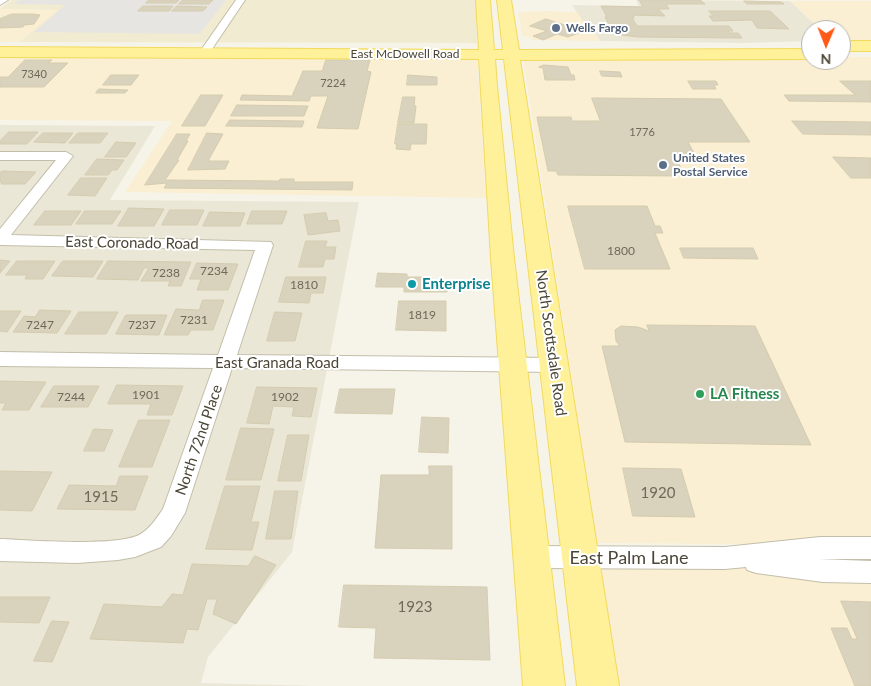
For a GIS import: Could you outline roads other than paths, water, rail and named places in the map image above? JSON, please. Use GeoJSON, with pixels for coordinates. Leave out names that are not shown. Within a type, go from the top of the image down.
{"type":"FeatureCollection","features":[{"type":"Feature","properties":{"kind":"main road","name":"North Scottsdale Road"},"geometry":{"type":"LineString","coordinates":[[484,0],[498,50],[555,365],[579,558],[598,686]]}},
{"type":"Feature","properties":{"kind":"main road","name":"North Scottsdale Road"},"geometry":{"type":"LineString","coordinates":[[504,0],[498,50],[514,364],[544,686]]}},
{"type":"Feature","properties":{"kind":"main road","name":"East McDowell Road"},"geometry":{"type":"LineString","coordinates":[[0,44],[208,49]]}},
{"type":"Feature","properties":{"kind":"main road"},"geometry":{"type":"LineString","coordinates":[[851,46],[871,46]]}},
{"type":"Feature","properties":{"kind":"main road","name":"East McDowell Road"},"geometry":{"type":"LineString","coordinates":[[0,52],[208,49],[767,50],[801,47]]}},
{"type":"Feature","properties":{"kind":"main road","name":"East McDowell Road"},"geometry":{"type":"LineString","coordinates":[[767,50],[801,53]]}},
{"type":"Feature","properties":{"kind":"main road"},"geometry":{"type":"LineString","coordinates":[[851,54],[871,54]]}},
{"type":"Feature","properties":{"kind":"street"},"geometry":{"type":"LineString","coordinates":[[0,2],[4,0]]}},
{"type":"Feature","properties":{"kind":"street"},"geometry":{"type":"LineString","coordinates":[[208,49],[241,0]]}},
{"type":"Feature","properties":{"kind":"street"},"geometry":{"type":"LineString","coordinates":[[0,156],[66,156]]}},
{"type":"Feature","properties":{"kind":"street"},"geometry":{"type":"LineString","coordinates":[[0,240],[66,156]]}},
{"type":"Feature","properties":{"kind":"street","name":"East Coronado Road"},"geometry":{"type":"LineString","coordinates":[[0,240],[265,245]]}},
{"type":"Feature","properties":{"kind":"street","name":"North 72nd Place"},"geometry":{"type":"LineString","coordinates":[[0,550],[109,550],[129,548],[148,542],[162,531],[173,513],[265,245]]}},
{"type":"Feature","properties":{"kind":"street","name":"East Granada Road"},"geometry":{"type":"LineString","coordinates":[[0,359],[555,365]]}},
{"type":"Feature","properties":{"kind":"street","name":"East Palm Lane"},"geometry":{"type":"LineString","coordinates":[[533,557],[725,558],[820,548],[871,548]]}},
{"type":"Feature","properties":{"kind":"street","name":"East Palm Lane"},"geometry":{"type":"LineString","coordinates":[[725,558],[823,571],[871,572]]}},
{"type":"Feature","properties":{"kind":"place","name":"Wells Fargo"},"geometry":{"type":"Point","coordinates":[556,28]}},
{"type":"Feature","properties":{"kind":"place","name":"United States Postal Service"},"geometry":{"type":"Point","coordinates":[663,165]}},
{"type":"Feature","properties":{"kind":"place","name":"Enterprise"},"geometry":{"type":"Point","coordinates":[412,284]}},
{"type":"Feature","properties":{"kind":"place","name":"LA Fitness"},"geometry":{"type":"Point","coordinates":[700,394]}}]}
